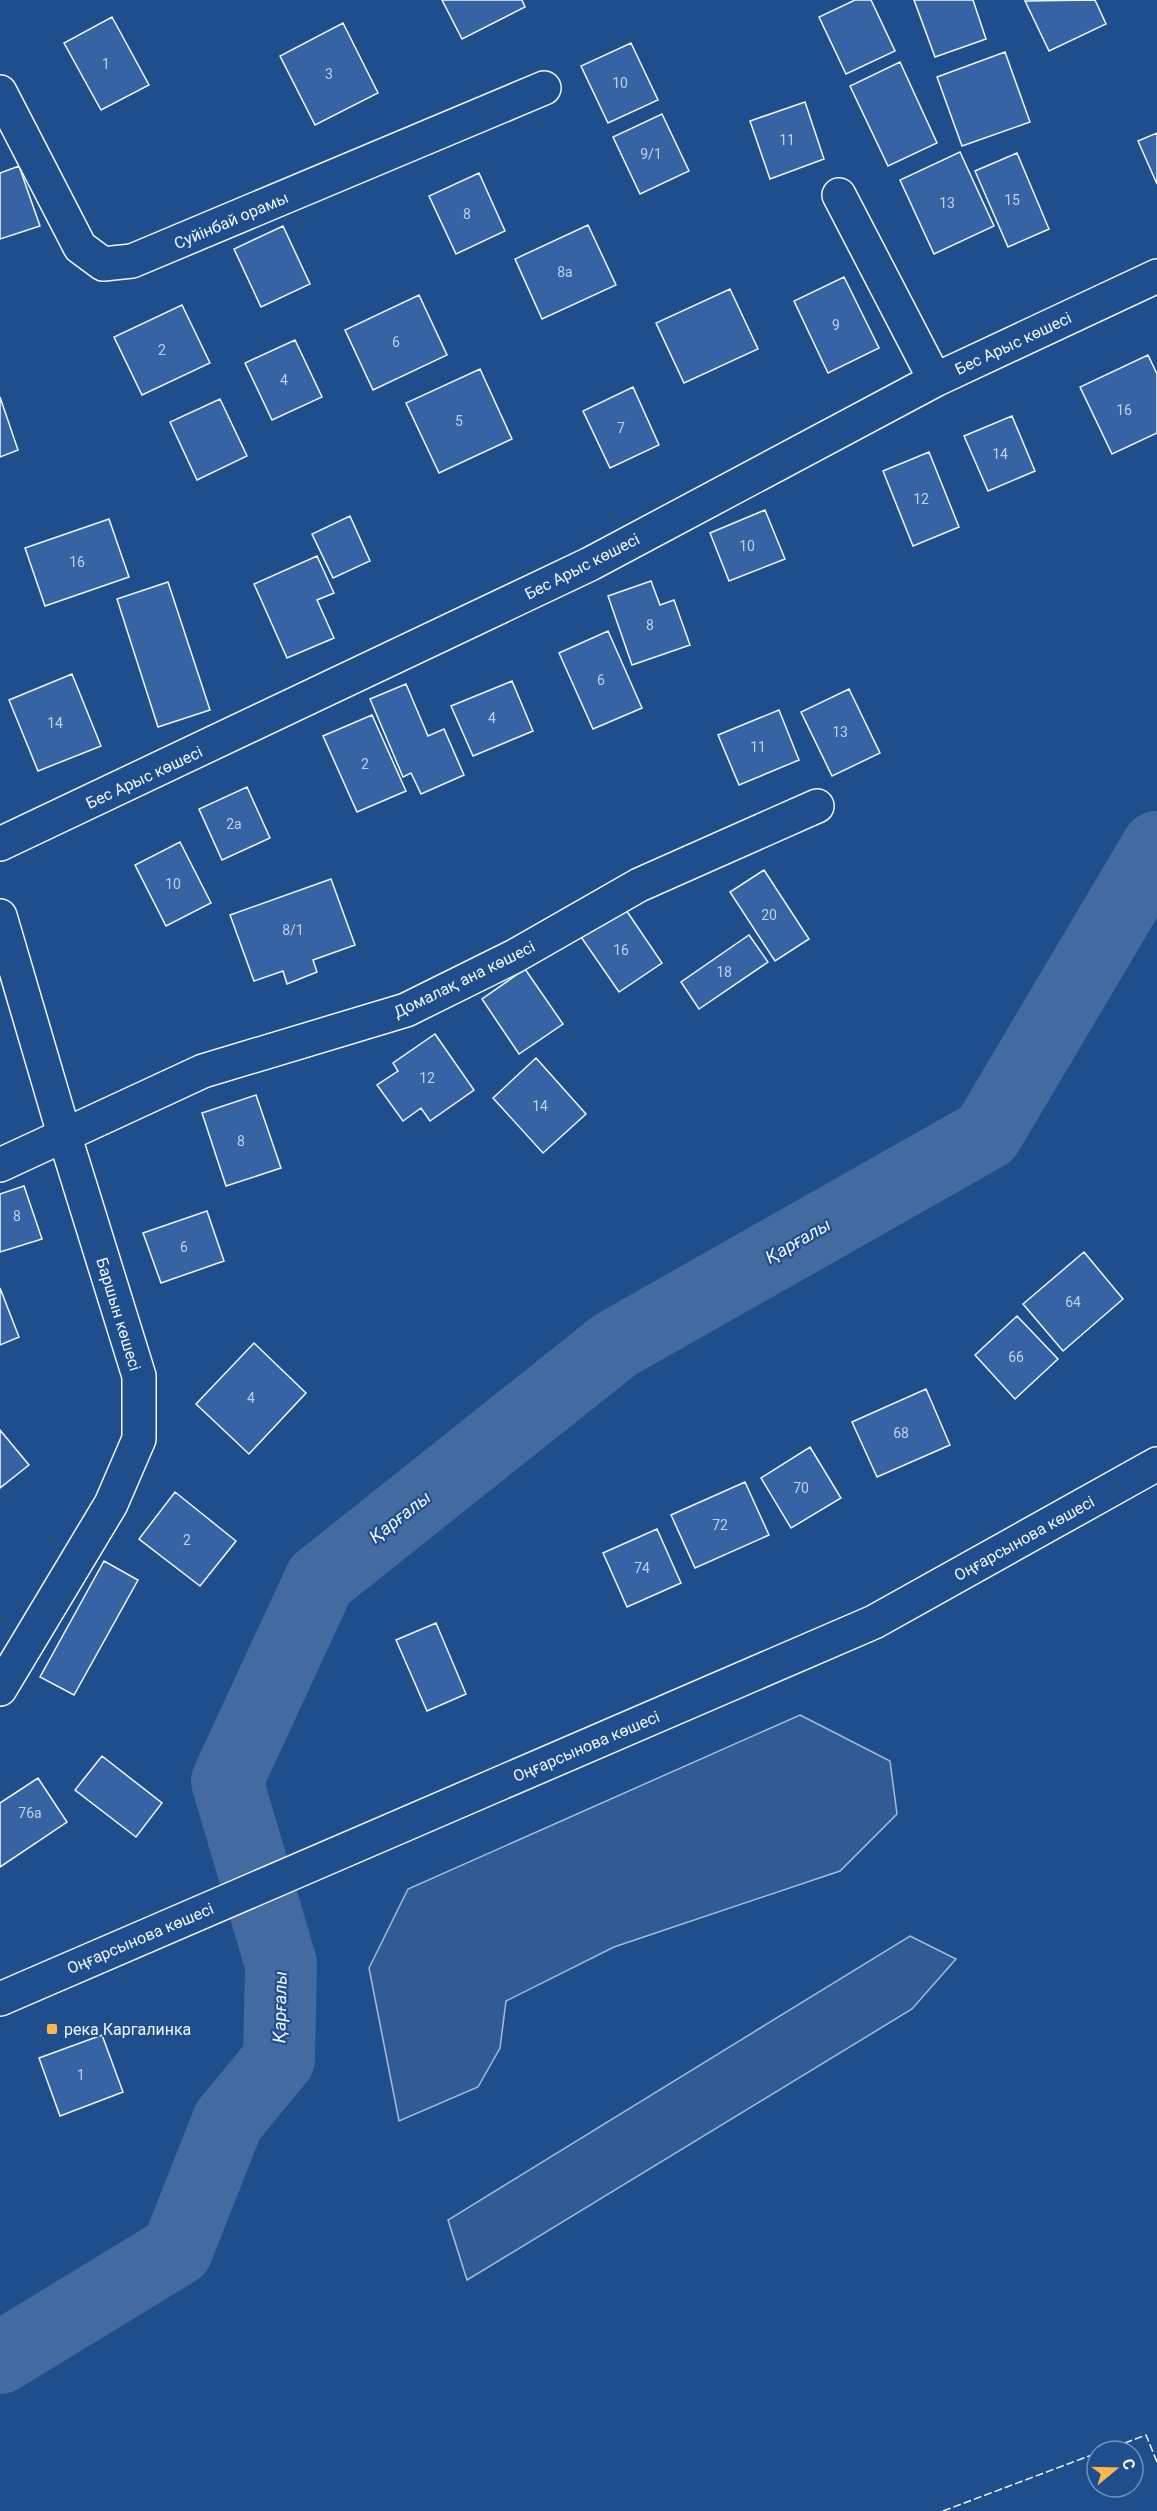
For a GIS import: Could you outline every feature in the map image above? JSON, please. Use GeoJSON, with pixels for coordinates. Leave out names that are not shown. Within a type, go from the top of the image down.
{"type":"FeatureCollection","features":[{"type":"Feature","properties":{"kind":"street","name":"Суйінбай орамы"},"geometry":{"type":"LineString","coordinates":[[0,92],[80,247],[103,264],[132,261],[544,88]]}},
{"type":"Feature","properties":{"kind":"street"},"geometry":{"type":"LineString","coordinates":[[839,195],[935,380]]}},
{"type":"Feature","properties":{"kind":"street","name":"Бес Арыс көшесі"},"geometry":{"type":"LineString","coordinates":[[0,844],[590,564],[935,380],[1157,276]]}},
{"type":"Feature","properties":{"kind":"street","name":"Домалақ ана көшесі"},"geometry":{"type":"LineString","coordinates":[[0,1165],[203,1071],[406,1010],[515,956],[639,885],[817,806]]}},
{"type":"Feature","properties":{"kind":"street","name":"Баршын көшесі"},"geometry":{"type":"LineString","coordinates":[[0,916],[139,1376],[139,1439],[111,1504],[0,1689]]}},
{"type":"Feature","properties":{"kind":"street","name":"Оңғарсынова көшесі"},"geometry":{"type":"LineString","coordinates":[[0,1999],[873,1622],[1157,1464]]}},
{"type":"Feature","properties":{"kind":"shaded area"},"geometry":{"type":"Polygon","coordinates":[[[800,1715],[890,1761],[897,1814],[840,1871],[614,1947],[506,2001],[500,2048],[478,2087],[399,2121],[369,1968],[408,1889],[800,1715]]]}},
{"type":"Feature","properties":{"kind":"shaded area"},"geometry":{"type":"Polygon","coordinates":[[[910,1936],[956,1959],[912,2009],[467,2280],[448,2220],[910,1936]]]}},
{"type":"Feature","properties":{"kind":"building"},"geometry":{"type":"Polygon","coordinates":[[[442,0],[522,0],[525,7],[462,39],[442,0]]]}},
{"type":"Feature","properties":{"kind":"building"},"geometry":{"type":"Polygon","coordinates":[[[855,0],[871,0],[895,51],[846,74],[819,17],[855,0]]]}},
{"type":"Feature","properties":{"kind":"building"},"geometry":{"type":"Polygon","coordinates":[[[914,0],[973,0],[986,39],[935,57],[914,0]]]}},
{"type":"Feature","properties":{"kind":"building"},"geometry":{"type":"Polygon","coordinates":[[[1095,0],[1106,24],[1049,51],[1025,1],[1095,0]]]}},
{"type":"Feature","properties":{"kind":"building"},"geometry":{"type":"Polygon","coordinates":[[[112,17],[149,85],[101,110],[64,43],[112,17]]]}},
{"type":"Feature","properties":{"kind":"building"},"geometry":{"type":"Polygon","coordinates":[[[343,23],[378,93],[315,125],[280,56],[343,23]]]}},
{"type":"Feature","properties":{"kind":"building"},"geometry":{"type":"Polygon","coordinates":[[[631,43],[658,100],[608,123],[581,66],[631,43]]]}},
{"type":"Feature","properties":{"kind":"building"},"geometry":{"type":"Polygon","coordinates":[[[1005,52],[1030,122],[962,146],[937,77],[1005,52]]]}},
{"type":"Feature","properties":{"kind":"building"},"geometry":{"type":"Polygon","coordinates":[[[900,62],[937,143],[888,166],[850,86],[900,62]]]}},
{"type":"Feature","properties":{"kind":"building"},"geometry":{"type":"Polygon","coordinates":[[[805,102],[824,159],[770,179],[750,121],[805,102]]]}},
{"type":"Feature","properties":{"kind":"building"},"geometry":{"type":"Polygon","coordinates":[[[662,114],[689,171],[640,194],[613,137],[662,114]]]}},
{"type":"Feature","properties":{"kind":"building"},"geometry":{"type":"Polygon","coordinates":[[[1157,133],[1157,184],[1138,141],[1157,133]]]}},
{"type":"Feature","properties":{"kind":"building"},"geometry":{"type":"Polygon","coordinates":[[[960,152],[994,226],[934,254],[900,180],[960,152]]]}},
{"type":"Feature","properties":{"kind":"building"},"geometry":{"type":"Polygon","coordinates":[[[1017,153],[1049,229],[1008,247],[975,171],[1017,153]]]}},
{"type":"Feature","properties":{"kind":"building"},"geometry":{"type":"Polygon","coordinates":[[[19,166],[40,226],[0,239],[0,173],[19,166]]]}},
{"type":"Feature","properties":{"kind":"building"},"geometry":{"type":"Polygon","coordinates":[[[479,173],[505,231],[456,254],[429,196],[479,173]]]}},
{"type":"Feature","properties":{"kind":"building"},"geometry":{"type":"Polygon","coordinates":[[[588,225],[616,285],[542,319],[515,259],[588,225]]]}},
{"type":"Feature","properties":{"kind":"building"},"geometry":{"type":"Polygon","coordinates":[[[283,226],[310,284],[261,307],[234,249],[283,226]]]}},
{"type":"Feature","properties":{"kind":"building"},"geometry":{"type":"Polygon","coordinates":[[[844,277],[879,348],[828,373],[794,301],[844,277]]]}},
{"type":"Feature","properties":{"kind":"building"},"geometry":{"type":"Polygon","coordinates":[[[730,289],[758,349],[684,383],[656,323],[730,289]]]}},
{"type":"Feature","properties":{"kind":"building"},"geometry":{"type":"Polygon","coordinates":[[[419,295],[447,355],[373,390],[345,330],[419,295]]]}},
{"type":"Feature","properties":{"kind":"building"},"geometry":{"type":"Polygon","coordinates":[[[182,305],[210,363],[142,395],[114,337],[182,305]]]}},
{"type":"Feature","properties":{"kind":"building"},"geometry":{"type":"Polygon","coordinates":[[[295,340],[322,397],[272,420],[245,363],[295,340]]]}},
{"type":"Feature","properties":{"kind":"building"},"geometry":{"type":"Polygon","coordinates":[[[1148,355],[1157,374],[1157,433],[1112,454],[1080,387],[1148,355]]]}},
{"type":"Feature","properties":{"kind":"building"},"geometry":{"type":"Polygon","coordinates":[[[480,369],[512,439],[439,473],[406,403],[480,369]]]}},
{"type":"Feature","properties":{"kind":"building"},"geometry":{"type":"Polygon","coordinates":[[[633,387],[659,445],[610,468],[583,411],[633,387]]]}},
{"type":"Feature","properties":{"kind":"building"},"geometry":{"type":"Polygon","coordinates":[[[0,397],[18,450],[0,457],[0,397]]]}},
{"type":"Feature","properties":{"kind":"building"},"geometry":{"type":"Polygon","coordinates":[[[220,399],[247,456],[197,480],[170,422],[220,399]]]}},
{"type":"Feature","properties":{"kind":"building"},"geometry":{"type":"Polygon","coordinates":[[[1012,416],[1035,471],[988,491],[964,436],[1012,416]]]}},
{"type":"Feature","properties":{"kind":"building"},"geometry":{"type":"Polygon","coordinates":[[[929,452],[959,527],[913,546],[883,471],[929,452]]]}},
{"type":"Feature","properties":{"kind":"building"},"geometry":{"type":"Polygon","coordinates":[[[765,510],[785,559],[729,581],[710,533],[765,510]]]}},
{"type":"Feature","properties":{"kind":"building"},"geometry":{"type":"Polygon","coordinates":[[[350,516],[370,561],[333,578],[312,534],[350,516]]]}},
{"type":"Feature","properties":{"kind":"building"},"geometry":{"type":"Polygon","coordinates":[[[109,519],[129,577],[45,606],[25,548],[109,519]]]}},
{"type":"Feature","properties":{"kind":"building"},"geometry":{"type":"Polygon","coordinates":[[[317,556],[334,593],[317,600],[334,638],[287,658],[254,584],[317,556]]]}},
{"type":"Feature","properties":{"kind":"building"},"geometry":{"type":"Polygon","coordinates":[[[651,581],[660,605],[674,600],[690,645],[632,665],[608,596],[651,581]]]}},
{"type":"Feature","properties":{"kind":"building"},"geometry":{"type":"Polygon","coordinates":[[[168,582],[210,710],[158,727],[117,599],[168,582]]]}},
{"type":"Feature","properties":{"kind":"building"},"geometry":{"type":"Polygon","coordinates":[[[608,631],[642,708],[593,729],[559,653],[608,631]]]}},
{"type":"Feature","properties":{"kind":"building"},"geometry":{"type":"Polygon","coordinates":[[[72,674],[101,746],[38,771],[9,700],[72,674]]]}},
{"type":"Feature","properties":{"kind":"building"},"geometry":{"type":"Polygon","coordinates":[[[512,681],[533,731],[473,756],[451,706],[512,681]]]}},
{"type":"Feature","properties":{"kind":"building"},"geometry":{"type":"Polygon","coordinates":[[[406,684],[428,736],[444,729],[464,775],[421,794],[411,773],[403,777],[370,699],[406,684]]]}},
{"type":"Feature","properties":{"kind":"building"},"geometry":{"type":"Polygon","coordinates":[[[849,689],[880,753],[832,776],[801,712],[849,689]]]}},
{"type":"Feature","properties":{"kind":"building"},"geometry":{"type":"Polygon","coordinates":[[[779,710],[799,760],[739,785],[718,735],[779,710]]]}},
{"type":"Feature","properties":{"kind":"building"},"geometry":{"type":"Polygon","coordinates":[[[372,715],[406,791],[357,812],[323,736],[372,715]]]}},
{"type":"Feature","properties":{"kind":"building"},"geometry":{"type":"Polygon","coordinates":[[[247,787],[270,838],[222,860],[199,809],[247,787]]]}},
{"type":"Feature","properties":{"kind":"building"},"geometry":{"type":"Polygon","coordinates":[[[180,842],[211,903],[166,926],[135,865],[180,842]]]}},
{"type":"Feature","properties":{"kind":"building"},"geometry":{"type":"Polygon","coordinates":[[[764,870],[809,939],[775,961],[730,892],[764,870]]]}},
{"type":"Feature","properties":{"kind":"building"},"geometry":{"type":"Polygon","coordinates":[[[331,879],[355,945],[313,960],[317,972],[287,984],[283,971],[254,981],[230,915],[331,879]]]}},
{"type":"Feature","properties":{"kind":"building"},"geometry":{"type":"Polygon","coordinates":[[[624,907],[662,963],[619,992],[581,937],[624,907]]]}},
{"type":"Feature","properties":{"kind":"building"},"geometry":{"type":"Polygon","coordinates":[[[749,935],[768,962],[699,1009],[681,982],[749,935]]]}},
{"type":"Feature","properties":{"kind":"building"},"geometry":{"type":"Polygon","coordinates":[[[525,969],[563,1024],[519,1054],[482,999],[525,969]]]}},
{"type":"Feature","properties":{"kind":"building"},"geometry":{"type":"Polygon","coordinates":[[[435,1034],[474,1090],[430,1121],[421,1108],[403,1121],[377,1085],[398,1071],[393,1063],[435,1034]]]}},
{"type":"Feature","properties":{"kind":"building"},"geometry":{"type":"Polygon","coordinates":[[[536,1058],[586,1114],[543,1153],[493,1098],[536,1058]]]}},
{"type":"Feature","properties":{"kind":"building"},"geometry":{"type":"Polygon","coordinates":[[[256,1095],[281,1168],[226,1186],[202,1113],[256,1095]]]}},
{"type":"Feature","properties":{"kind":"building"},"geometry":{"type":"Polygon","coordinates":[[[24,1186],[42,1239],[0,1252],[0,1194],[24,1186]]]}},
{"type":"Feature","properties":{"kind":"building"},"geometry":{"type":"Polygon","coordinates":[[[207,1211],[224,1261],[161,1283],[143,1233],[207,1211]]]}},
{"type":"Feature","properties":{"kind":"building"},"geometry":{"type":"Polygon","coordinates":[[[1084,1252],[1123,1299],[1063,1351],[1023,1304],[1084,1252]]]}},
{"type":"Feature","properties":{"kind":"building"},"geometry":{"type":"Polygon","coordinates":[[[0,1288],[19,1337],[0,1345],[0,1288]]]}},
{"type":"Feature","properties":{"kind":"building"},"geometry":{"type":"Polygon","coordinates":[[[1017,1316],[1058,1359],[1015,1399],[975,1355],[1017,1316]]]}},
{"type":"Feature","properties":{"kind":"building"},"geometry":{"type":"Polygon","coordinates":[[[254,1343],[306,1393],[249,1454],[196,1404],[254,1343]]]}},
{"type":"Feature","properties":{"kind":"building"},"geometry":{"type":"Polygon","coordinates":[[[926,1389],[950,1445],[877,1477],[852,1422],[926,1389]]]}},
{"type":"Feature","properties":{"kind":"building"},"geometry":{"type":"Polygon","coordinates":[[[0,1430],[29,1465],[0,1488],[0,1430]]]}},
{"type":"Feature","properties":{"kind":"building"},"geometry":{"type":"Polygon","coordinates":[[[810,1447],[841,1498],[791,1528],[761,1478],[810,1447]]]}},
{"type":"Feature","properties":{"kind":"building"},"geometry":{"type":"Polygon","coordinates":[[[745,1482],[769,1535],[695,1568],[671,1515],[745,1482]]]}},
{"type":"Feature","properties":{"kind":"building"},"geometry":{"type":"Polygon","coordinates":[[[175,1492],[236,1541],[200,1586],[139,1539],[175,1492]]]}},
{"type":"Feature","properties":{"kind":"building"},"geometry":{"type":"Polygon","coordinates":[[[657,1529],[681,1583],[627,1607],[603,1553],[657,1529]]]}},
{"type":"Feature","properties":{"kind":"building"},"geometry":{"type":"Polygon","coordinates":[[[104,1561],[138,1580],[74,1695],[40,1677],[104,1561]]]}},
{"type":"Feature","properties":{"kind":"building"},"geometry":{"type":"Polygon","coordinates":[[[436,1623],[466,1694],[427,1711],[396,1640],[436,1623]]]}},
{"type":"Feature","properties":{"kind":"building"},"geometry":{"type":"Polygon","coordinates":[[[102,1756],[162,1803],[136,1837],[75,1790],[102,1756]]]}},
{"type":"Feature","properties":{"kind":"building"},"geometry":{"type":"Polygon","coordinates":[[[38,1778],[67,1822],[0,1867],[0,1803],[38,1778]]]}},
{"type":"Feature","properties":{"kind":"building"},"geometry":{"type":"Polygon","coordinates":[[[102,2035],[123,2092],[60,2116],[39,2058],[102,2035]]]}},
{"type":"Feature","properties":{"kind":"waterway","name":"Қарғалы"},"geometry":{"type":"LineString","coordinates":[[0,2358],[177,2250],[228,2121],[279,2059],[281,1964],[227,1781],[320,1580],[615,1345],[987,1134],[1157,847]]}},
{"type":"Feature","properties":{"kind":"fence"},"geometry":{"type":"LineString","coordinates":[[1136,2439],[1146,2435],[1157,2462]]}},
{"type":"Feature","properties":{"kind":"fence"},"geometry":{"type":"LineString","coordinates":[[943,2511],[1085,2458]]}},
{"type":"Feature","properties":{"kind":"place","name":"река Каргалинка"},"geometry":{"type":"Point","coordinates":[52,2029]}}]}
